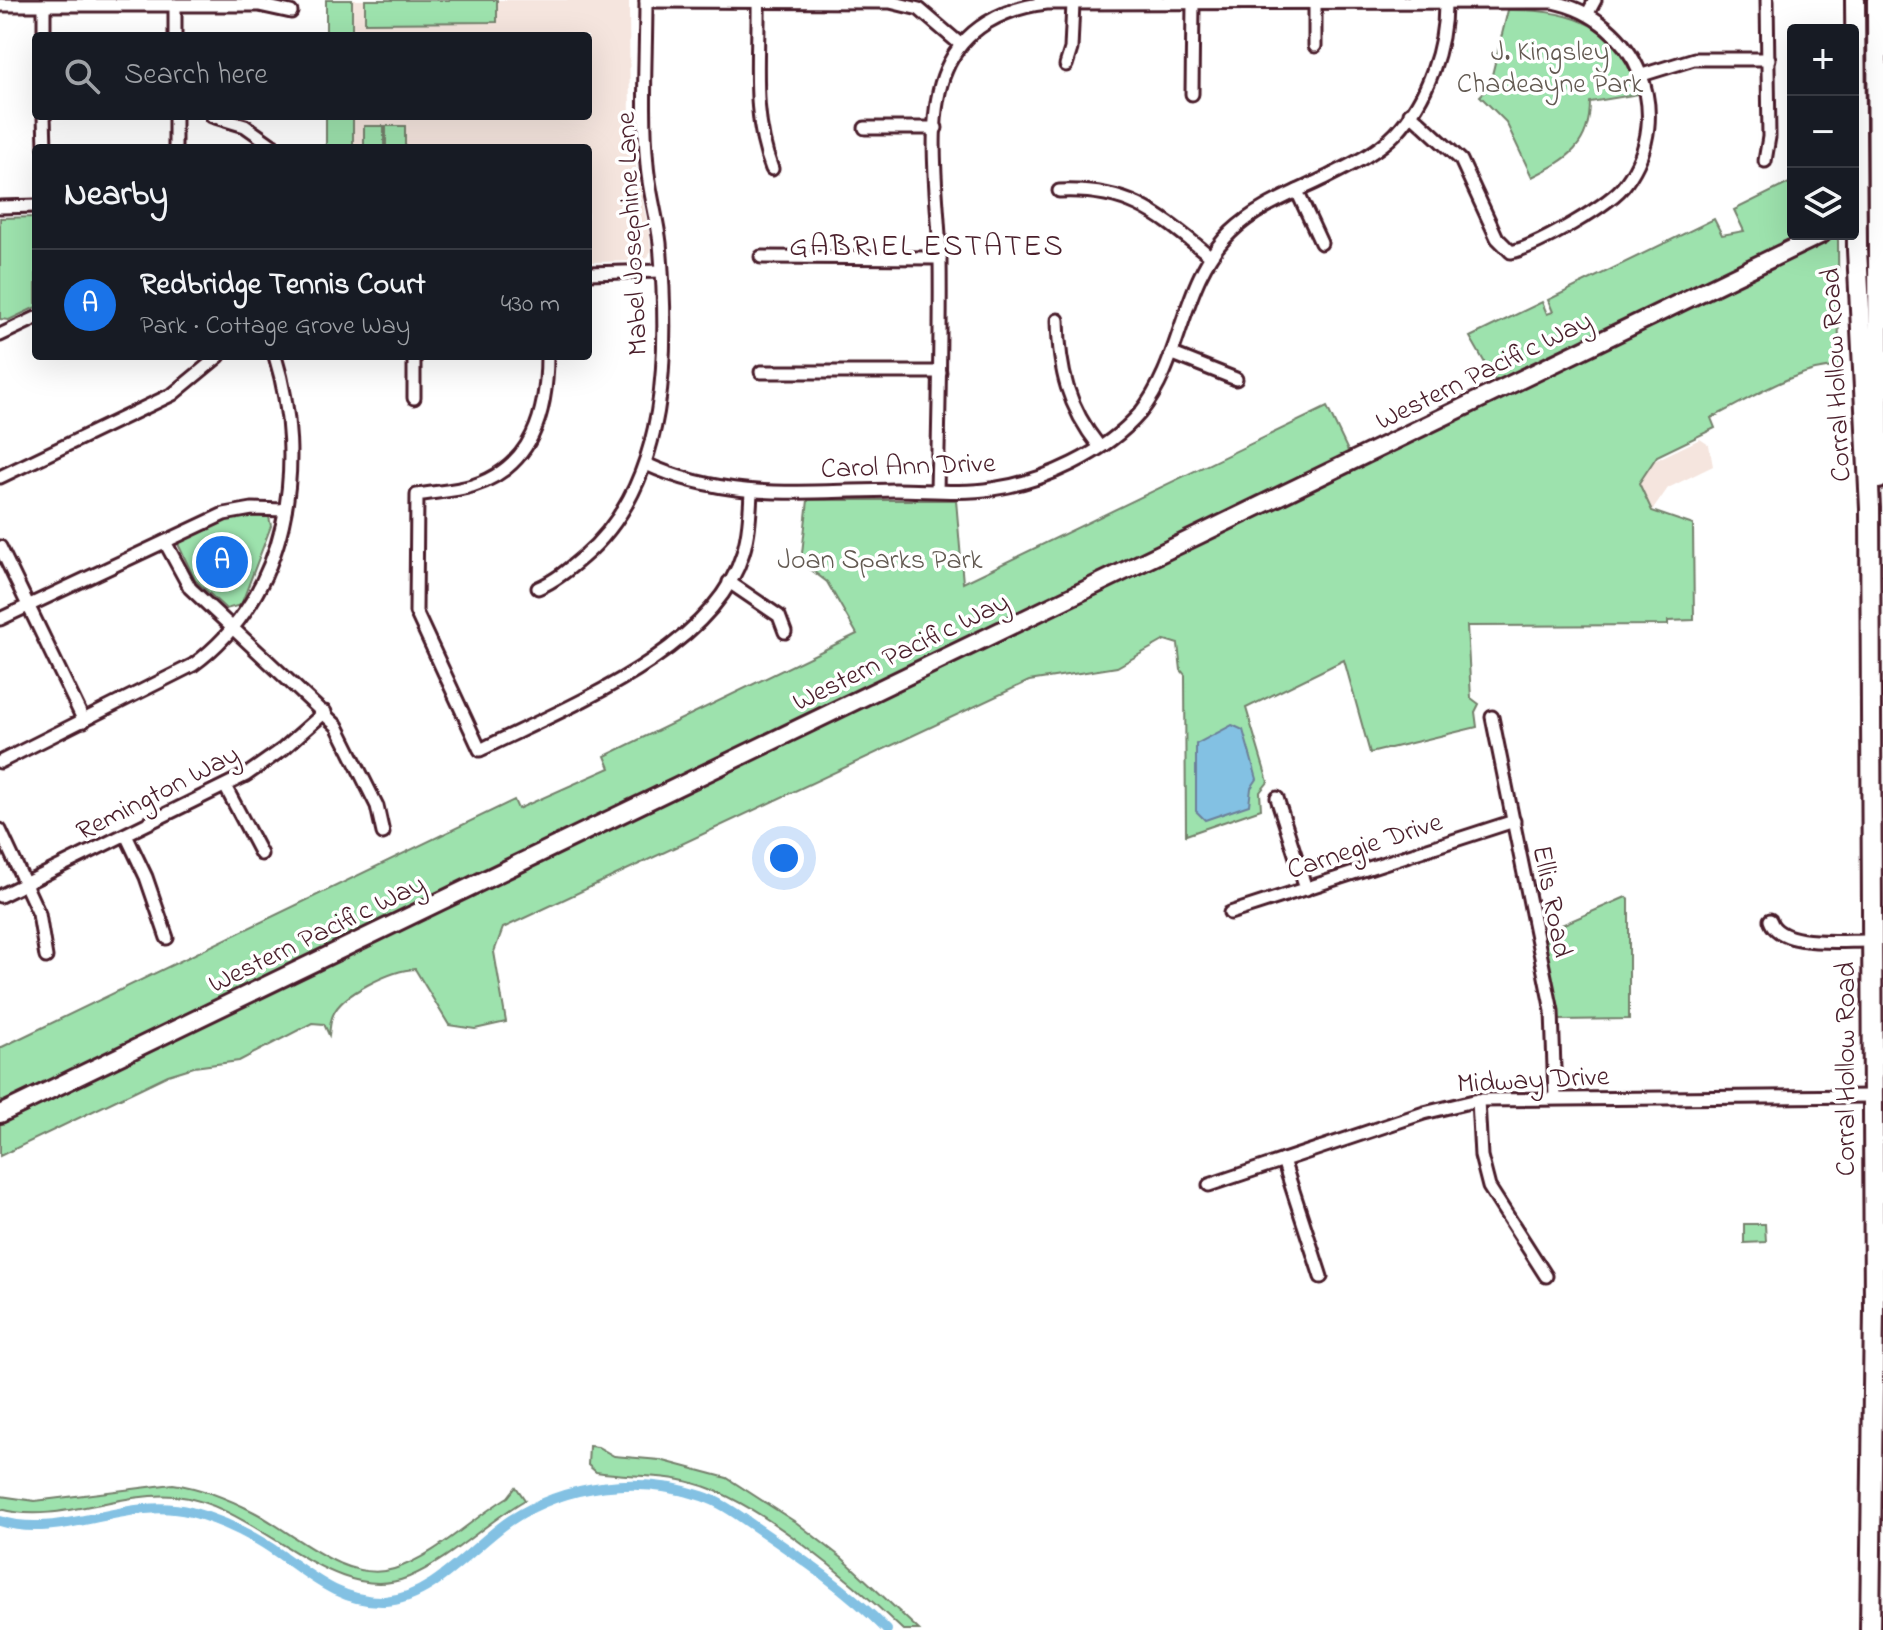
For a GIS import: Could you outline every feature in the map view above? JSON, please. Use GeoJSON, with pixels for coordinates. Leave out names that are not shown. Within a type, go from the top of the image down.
{"type":"FeatureCollection","features":[{"type":"Feature","properties":{"kind":"main road"},"geometry":{"type":"LineString","coordinates":[[1844,0],[1845,24]]}},
{"type":"Feature","properties":{"kind":"main road","name":"Corral Hollow Road"},"geometry":{"type":"LineString","coordinates":[[1854,168],[1855,0]]}},
{"type":"Feature","properties":{"kind":"main road","name":"Corral Hollow Road"},"geometry":{"type":"LineString","coordinates":[[1870,1630],[1879,1469],[1874,1309],[1871,941],[1876,822],[1879,485],[1877,0]]}},
{"type":"Feature","properties":{"kind":"main road","name":"Corral Hollow Road"},"geometry":{"type":"LineString","coordinates":[[1854,240],[1877,512]]}},
{"type":"Feature","properties":{"kind":"main road"},"geometry":{"type":"LineString","coordinates":[[1858,279],[1868,283],[1879,279]]}},
{"type":"Feature","properties":{"kind":"main road"},"geometry":{"type":"LineString","coordinates":[[1874,1309],[1882,1348],[1883,1437]]}},
{"type":"Feature","properties":{"kind":"street"},"geometry":{"type":"LineString","coordinates":[[646,0],[901,4],[927,15],[960,44]]}},
{"type":"Feature","properties":{"kind":"street","name":"Mabel Josephine Lane"},"geometry":{"type":"LineString","coordinates":[[538,588],[572,566],[616,524],[646,464],[658,421],[661,271],[658,223],[647,167],[646,0]]}},
{"type":"Feature","properties":{"kind":"street"},"geometry":{"type":"LineString","coordinates":[[1588,13],[1595,0]]}},
{"type":"Feature","properties":{"kind":"street"},"geometry":{"type":"LineString","coordinates":[[1765,161],[1769,59],[1767,0]]}},
{"type":"Feature","properties":{"kind":"street"},"geometry":{"type":"LineString","coordinates":[[758,1],[758,117],[760,139],[772,169]]}},
{"type":"Feature","properties":{"kind":"street","name":"Carol Ann Drive"},"geometry":{"type":"LineString","coordinates":[[646,464],[698,484],[751,492],[990,490],[1058,469],[1099,446],[1137,417],[1149,401],[1173,354],[1193,292],[1210,256],[1253,214],[1369,154],[1396,133],[1427,85],[1438,54],[1445,1]]}},
{"type":"Feature","properties":{"kind":"street"},"geometry":{"type":"LineString","coordinates":[[937,490],[940,258],[936,128],[939,89],[960,44],[986,22],[1020,6],[1073,3],[1544,1],[1588,13],[1615,32],[1632,54],[1642,75],[1649,112],[1646,141],[1639,163],[1617,195],[1518,251],[1504,249],[1461,160],[1410,113]]}},
{"type":"Feature","properties":{"kind":"street"},"geometry":{"type":"LineString","coordinates":[[1192,94],[1193,2]]}},
{"type":"Feature","properties":{"kind":"street"},"geometry":{"type":"LineString","coordinates":[[1315,2],[1315,46]]}},
{"type":"Feature","properties":{"kind":"street"},"geometry":{"type":"LineString","coordinates":[[1066,65],[1071,49],[1073,3]]}},
{"type":"Feature","properties":{"kind":"street"},"geometry":{"type":"LineString","coordinates":[[0,5],[259,5],[291,12]]}},
{"type":"Feature","properties":{"kind":"street"},"geometry":{"type":"LineString","coordinates":[[44,5],[44,32]]}},
{"type":"Feature","properties":{"kind":"street"},"geometry":{"type":"LineString","coordinates":[[175,5],[175,32]]}},
{"type":"Feature","properties":{"kind":"street"},"geometry":{"type":"LineString","coordinates":[[1642,75],[1694,59],[1769,59]]}},
{"type":"Feature","properties":{"kind":"street"},"geometry":{"type":"LineString","coordinates":[[44,120],[45,144]]}},
{"type":"Feature","properties":{"kind":"street"},"geometry":{"type":"LineString","coordinates":[[175,120],[175,144]]}},
{"type":"Feature","properties":{"kind":"street"},"geometry":{"type":"LineString","coordinates":[[225,120],[245,126],[270,144]]}},
{"type":"Feature","properties":{"kind":"street"},"geometry":{"type":"LineString","coordinates":[[865,128],[936,128]]}},
{"type":"Feature","properties":{"kind":"street"},"geometry":{"type":"LineString","coordinates":[[1059,191],[1106,192],[1128,198],[1210,256]]}},
{"type":"Feature","properties":{"kind":"street"},"geometry":{"type":"LineString","coordinates":[[1297,191],[1321,243]]}},
{"type":"Feature","properties":{"kind":"street"},"geometry":{"type":"LineString","coordinates":[[0,207],[32,206]]}},
{"type":"Feature","properties":{"kind":"street","name":"Western Pacific Way"},"geometry":{"type":"LineString","coordinates":[[0,1114],[1810,240]]}},
{"type":"Feature","properties":{"kind":"street"},"geometry":{"type":"LineString","coordinates":[[761,257],[940,258]]}},
{"type":"Feature","properties":{"kind":"street"},"geometry":{"type":"LineString","coordinates":[[592,273],[661,271]]}},
{"type":"Feature","properties":{"kind":"street"},"geometry":{"type":"LineString","coordinates":[[0,335],[32,320]]}},
{"type":"Feature","properties":{"kind":"street"},"geometry":{"type":"LineString","coordinates":[[1058,320],[1065,388],[1083,425],[1099,446]]}},
{"type":"Feature","properties":{"kind":"street"},"geometry":{"type":"LineString","coordinates":[[1173,354],[1236,379]]}},
{"type":"Feature","properties":{"kind":"street"},"geometry":{"type":"LineString","coordinates":[[0,477],[173,394],[214,360]]}},
{"type":"Feature","properties":{"kind":"street"},"geometry":{"type":"LineString","coordinates":[[0,762],[193,665],[234,628],[269,570],[285,510],[288,417],[276,360]]}},
{"type":"Feature","properties":{"kind":"street"},"geometry":{"type":"LineString","coordinates":[[414,360],[414,398]]}},
{"type":"Feature","properties":{"kind":"street"},"geometry":{"type":"LineString","coordinates":[[547,360],[547,395],[538,428],[520,453],[501,470],[474,485],[417,495],[416,612],[480,750],[627,677],[660,655],[701,619],[729,582],[743,555],[751,492]]}},
{"type":"Feature","properties":{"kind":"street"},"geometry":{"type":"LineString","coordinates":[[761,372],[940,372]]}},
{"type":"Feature","properties":{"kind":"street"},"geometry":{"type":"LineString","coordinates":[[0,619],[235,511],[285,510]]}},
{"type":"Feature","properties":{"kind":"street"},"geometry":{"type":"LineString","coordinates":[[165,542],[190,588],[325,712],[351,750],[377,806],[383,833]]}},
{"type":"Feature","properties":{"kind":"street"},"geometry":{"type":"LineString","coordinates":[[0,547],[84,721]]}},
{"type":"Feature","properties":{"kind":"street"},"geometry":{"type":"LineString","coordinates":[[729,582],[779,616],[785,632]]}},
{"type":"Feature","properties":{"kind":"street","name":"Remington Way"},"geometry":{"type":"LineString","coordinates":[[0,896],[225,786],[265,763],[325,712]]}},
{"type":"Feature","properties":{"kind":"street","name":"Ellis Road"},"geometry":{"type":"LineString","coordinates":[[1492,717],[1552,1011],[1555,1097]]}},
{"type":"Feature","properties":{"kind":"street"},"geometry":{"type":"LineString","coordinates":[[225,786],[261,854]]}},
{"type":"Feature","properties":{"kind":"street"},"geometry":{"type":"LineString","coordinates":[[1277,798],[1306,889]]}},
{"type":"Feature","properties":{"kind":"street","name":"Carnegie Drive"},"geometry":{"type":"LineString","coordinates":[[1230,913],[1514,821]]}},
{"type":"Feature","properties":{"kind":"street"},"geometry":{"type":"LineString","coordinates":[[0,830],[43,923],[46,957]]}},
{"type":"Feature","properties":{"kind":"street"},"geometry":{"type":"LineString","coordinates":[[126,835],[146,877],[167,938]]}},
{"type":"Feature","properties":{"kind":"street"},"geometry":{"type":"LineString","coordinates":[[1770,920],[1775,930],[1790,939],[1871,941]]}},
{"type":"Feature","properties":{"kind":"street","name":"Midway Drive"},"geometry":{"type":"LineString","coordinates":[[1209,1185],[1433,1111],[1478,1100],[1872,1096]]}},
{"type":"Feature","properties":{"kind":"street"},"geometry":{"type":"LineString","coordinates":[[1478,1100],[1481,1156],[1489,1187],[1546,1276]]}},
{"type":"Feature","properties":{"kind":"street"},"geometry":{"type":"LineString","coordinates":[[1283,1160],[1321,1277]]}},
{"type":"Feature","properties":{"kind":"shaded area"},"geometry":{"type":"Polygon","coordinates":[[[352,0],[629,0],[630,136],[649,233],[651,251],[647,258],[592,262],[592,144],[353,144],[352,120],[592,120],[592,32],[352,32],[352,0]]]}},
{"type":"Feature","properties":{"kind":"shaded area"},"geometry":{"type":"Polygon","coordinates":[[[1700,439],[1709,445],[1713,466],[1668,488],[1652,511],[1639,483],[1654,461],[1700,439]]]}},
{"type":"Feature","properties":{"kind":"green space"},"geometry":{"type":"Polygon","coordinates":[[[326,0],[352,0],[352,32],[326,32],[326,0]]]}},
{"type":"Feature","properties":{"kind":"green space"},"geometry":{"type":"Polygon","coordinates":[[[365,0],[497,0],[497,22],[365,23],[365,0]]]}},
{"type":"Feature","properties":{"kind":"green space","name":"J. Kingsley Chadeayne Park"},"geometry":{"type":"Polygon","coordinates":[[[1508,10],[1554,13],[1591,26],[1619,52],[1639,94],[1590,102],[1586,130],[1581,140],[1566,157],[1532,177],[1506,122],[1480,96],[1489,87],[1508,10]]]}},
{"type":"Feature","properties":{"kind":"green space"},"geometry":{"type":"Polygon","coordinates":[[[326,120],[353,120],[353,144],[326,144],[326,120]]]}},
{"type":"Feature","properties":{"kind":"green space"},"geometry":{"type":"Polygon","coordinates":[[[364,126],[384,126],[384,144],[364,144],[364,126]]]}},
{"type":"Feature","properties":{"kind":"green space"},"geometry":{"type":"Polygon","coordinates":[[[386,126],[405,126],[405,144],[386,144],[386,126]]]}},
{"type":"Feature","properties":{"kind":"green space"},"geometry":{"type":"Polygon","coordinates":[[[1787,184],[1787,240],[1796,240],[1497,384],[1470,337],[1542,302],[1547,314],[1553,312],[1548,300],[1714,219],[1722,235],[1744,231],[1734,210],[1787,184]]]}},
{"type":"Feature","properties":{"kind":"green space"},"geometry":{"type":"Polygon","coordinates":[[[32,217],[32,309],[9,320],[0,319],[0,218],[32,217]]]}},
{"type":"Feature","properties":{"kind":"green space"},"geometry":{"type":"Polygon","coordinates":[[[1824,240],[1838,240],[1839,367],[1823,368],[1790,378],[1711,418],[1715,428],[1657,456],[1639,483],[1652,511],[1693,525],[1694,620],[1668,621],[1668,625],[1467,626],[1471,698],[1479,704],[1475,712],[1477,727],[1370,753],[1344,660],[1246,708],[1268,782],[1260,792],[1261,809],[1186,835],[1185,675],[1181,670],[1178,644],[1165,640],[1117,667],[1029,681],[503,928],[494,952],[506,1022],[475,1029],[449,1025],[415,969],[405,970],[368,984],[346,999],[333,1015],[329,1035],[324,1024],[312,1023],[239,1061],[194,1067],[168,1075],[0,1156],[0,1118],[1824,240]]]}},
{"type":"Feature","properties":{"kind":"green space","name":"Joan Sparks Park"},"geometry":{"type":"Polygon","coordinates":[[[1327,407],[1350,455],[0,1108],[0,1048],[514,800],[518,809],[610,768],[605,756],[857,634],[827,582],[801,562],[808,500],[956,500],[963,583],[1327,407]]]}},
{"type":"Feature","properties":{"kind":"green space"},"geometry":{"type":"Polygon","coordinates":[[[234,516],[269,517],[271,526],[241,605],[226,609],[195,580],[178,544],[215,521],[234,516]]]}},
{"type":"Feature","properties":{"kind":"green space"},"geometry":{"type":"Polygon","coordinates":[[[1626,897],[1629,899],[1629,1019],[1560,1020],[1543,933],[1626,897]]]}},
{"type":"Feature","properties":{"kind":"green space"},"geometry":{"type":"Polygon","coordinates":[[[1744,1224],[1765,1224],[1766,1242],[1744,1243],[1744,1224]]]}},
{"type":"Feature","properties":{"kind":"green space"},"geometry":{"type":"Polygon","coordinates":[[[589,1446],[598,1447],[614,1456],[660,1460],[727,1478],[797,1523],[842,1558],[919,1630],[903,1630],[804,1545],[746,1507],[719,1492],[681,1480],[596,1472],[588,1465],[589,1446]]]}},
{"type":"Feature","properties":{"kind":"green space"},"geometry":{"type":"Polygon","coordinates":[[[173,1484],[205,1491],[235,1503],[339,1563],[376,1572],[409,1563],[439,1546],[508,1497],[516,1487],[525,1500],[424,1569],[409,1577],[380,1583],[351,1579],[323,1568],[236,1517],[206,1503],[175,1496],[131,1498],[43,1513],[0,1509],[0,1496],[35,1501],[173,1484]]]}},
{"type":"Feature","properties":{"kind":"water"},"geometry":{"type":"Polygon","coordinates":[[[1232,725],[1243,730],[1257,779],[1251,788],[1249,805],[1205,820],[1196,811],[1196,744],[1232,725]]]}},
{"type":"Feature","properties":{"kind":"waterway"},"geometry":{"type":"LineString","coordinates":[[0,1521],[23,1526],[47,1526],[144,1509],[168,1508],[191,1512],[250,1536],[333,1589],[366,1600],[385,1601],[420,1591],[511,1520],[555,1498],[604,1487],[653,1486],[702,1496],[729,1509],[824,1575],[887,1630]]}},
{"type":"Feature","properties":{"kind":"place","name":"Redbridge Tennis Court"},"geometry":{"type":"Point","coordinates":[222,562]}},
{"type":"Feature","properties":{"kind":"district","name":"GABRIEL ESTATES"},"geometry":{"type":"Point","coordinates":[927,245]}}]}
